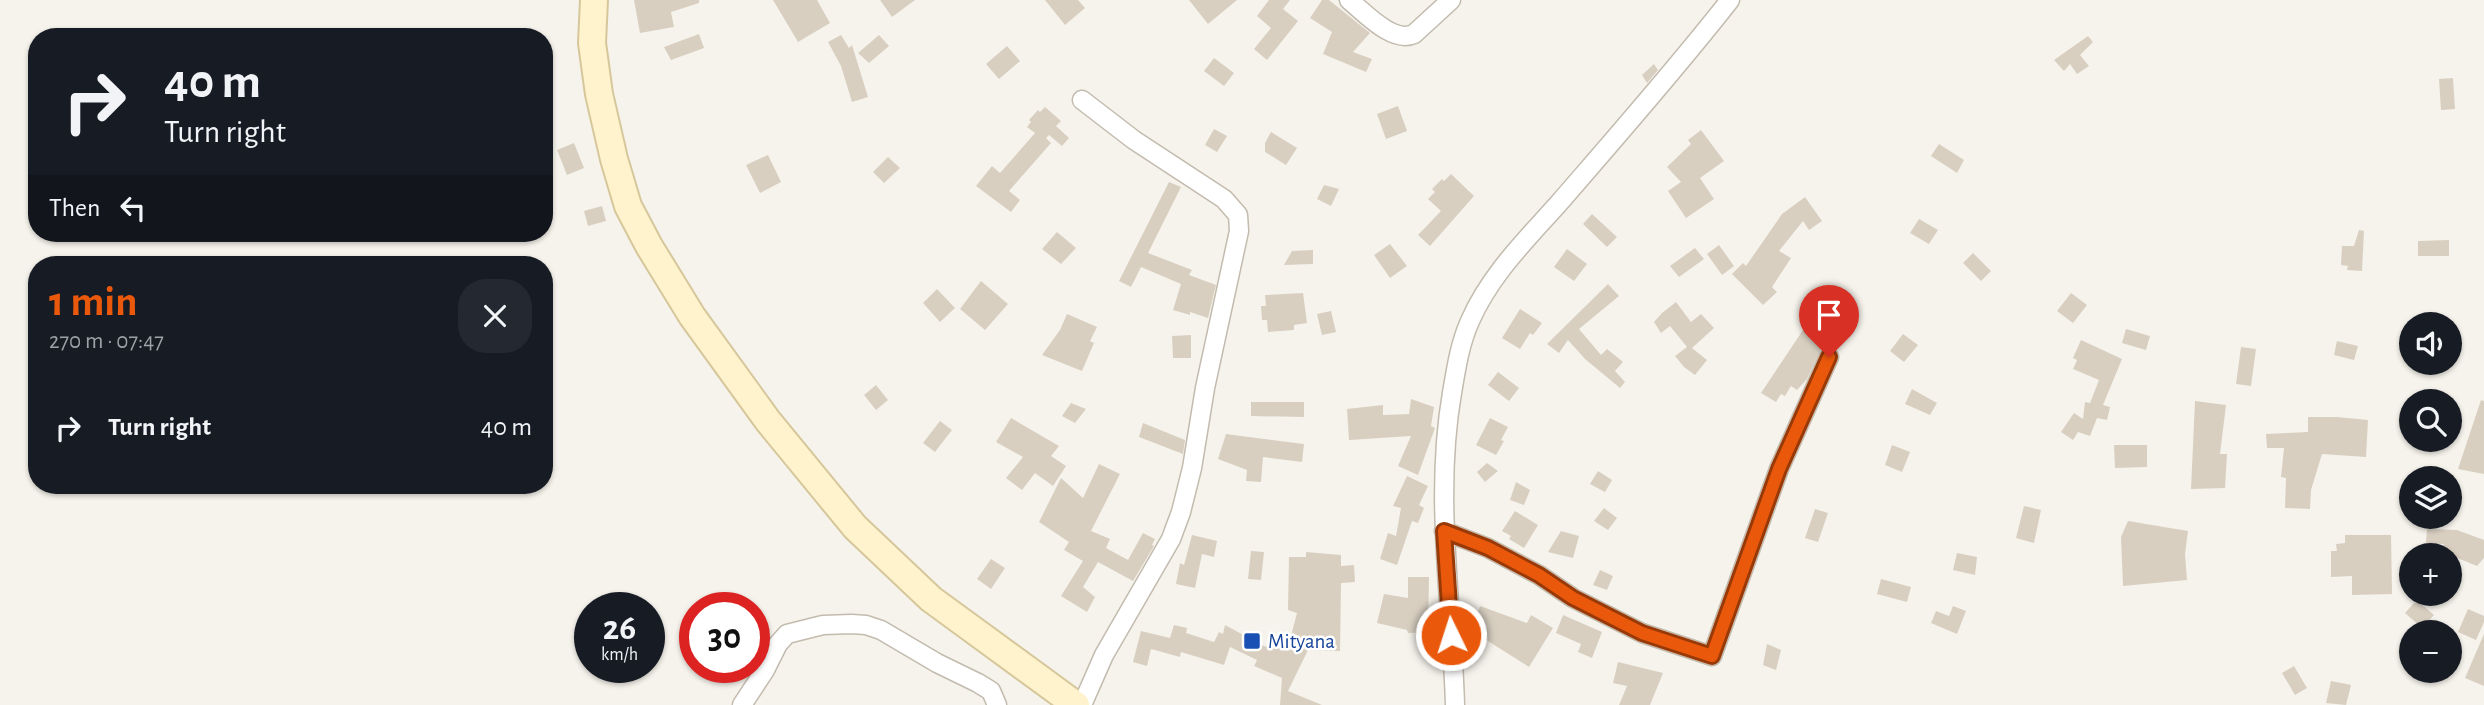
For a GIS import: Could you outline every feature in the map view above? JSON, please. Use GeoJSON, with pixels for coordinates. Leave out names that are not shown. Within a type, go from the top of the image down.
{"type":"FeatureCollection","features":[{"type":"Feature","properties":{"kind":"main road"},"geometry":{"type":"LineString","coordinates":[[594,0],[592,43],[599,94],[628,206],[692,316],[768,421],[855,527],[931,599],[1076,705]]}},
{"type":"Feature","properties":{"kind":"street"},"geometry":{"type":"LineString","coordinates":[[1349,0],[1388,30],[1398,36],[1408,37],[1451,0]]}},
{"type":"Feature","properties":{"kind":"street"},"geometry":{"type":"LineString","coordinates":[[1455,705],[1444,531],[1445,433],[1456,372],[1469,322],[1513,253],[1576,183],[1730,0]]}},
{"type":"Feature","properties":{"kind":"street"},"geometry":{"type":"LineString","coordinates":[[1082,100],[1134,140],[1224,199],[1238,215],[1240,231],[1181,512],[1171,539],[1104,655],[1082,705]]}},
{"type":"Feature","properties":{"kind":"street"},"geometry":{"type":"LineString","coordinates":[[1444,531],[1488,548],[1539,575],[1573,598],[1642,633],[1712,656],[1779,469],[1829,357]]}},
{"type":"Feature","properties":{"kind":"street"},"geometry":{"type":"LineString","coordinates":[[742,705],[778,644],[788,634],[812,627],[838,624],[866,625],[881,630],[991,691],[997,705]]}},
{"type":"Feature","properties":{"kind":"building"},"geometry":{"type":"Polygon","coordinates":[[[634,0],[699,0],[699,3],[671,12],[674,27],[640,33],[634,0]]]}},
{"type":"Feature","properties":{"kind":"building"},"geometry":{"type":"Polygon","coordinates":[[[773,0],[817,0],[830,23],[798,42],[773,0]]]}},
{"type":"Feature","properties":{"kind":"building"},"geometry":{"type":"Polygon","coordinates":[[[880,0],[915,0],[892,17],[880,0]]]}},
{"type":"Feature","properties":{"kind":"building"},"geometry":{"type":"Polygon","coordinates":[[[1045,0],[1078,0],[1085,8],[1065,25],[1045,0]]]}},
{"type":"Feature","properties":{"kind":"building"},"geometry":{"type":"Polygon","coordinates":[[[1189,0],[1237,0],[1208,24],[1189,0]]]}},
{"type":"Feature","properties":{"kind":"building"},"geometry":{"type":"Polygon","coordinates":[[[1269,0],[1290,0],[1283,9],[1298,21],[1267,60],[1254,49],[1271,28],[1257,16],[1269,0]]]}},
{"type":"Feature","properties":{"kind":"building"},"geometry":{"type":"Polygon","coordinates":[[[1322,0],[1329,0],[1370,33],[1353,52],[1372,59],[1366,72],[1323,54],[1332,32],[1310,18],[1322,0]]]}},
{"type":"Feature","properties":{"kind":"building"},"geometry":{"type":"Polygon","coordinates":[[[699,34],[704,48],[671,60],[664,47],[699,34]]]}},
{"type":"Feature","properties":{"kind":"building"},"geometry":{"type":"Polygon","coordinates":[[[841,35],[849,48],[852,45],[868,97],[852,102],[841,66],[828,42],[841,35]]]}},
{"type":"Feature","properties":{"kind":"building"},"geometry":{"type":"Polygon","coordinates":[[[879,35],[889,46],[869,63],[858,53],[879,35]]]}},
{"type":"Feature","properties":{"kind":"building"},"geometry":{"type":"Polygon","coordinates":[[[2088,36],[2093,42],[2080,55],[2089,66],[2077,74],[2070,64],[2064,71],[2054,60],[2088,36]]]}},
{"type":"Feature","properties":{"kind":"building"},"geometry":{"type":"Polygon","coordinates":[[[1007,46],[1020,61],[999,79],[986,64],[1007,46]]]}},
{"type":"Feature","properties":{"kind":"building"},"geometry":{"type":"Polygon","coordinates":[[[1214,58],[1234,73],[1224,86],[1204,71],[1214,58]]]}},
{"type":"Feature","properties":{"kind":"building"},"geometry":{"type":"Polygon","coordinates":[[[1654,64],[1658,70],[1647,83],[1642,75],[1654,64]]]}},
{"type":"Feature","properties":{"kind":"building"},"geometry":{"type":"Polygon","coordinates":[[[2453,78],[2455,109],[2441,110],[2439,79],[2453,78]]]}},
{"type":"Feature","properties":{"kind":"building"},"geometry":{"type":"Polygon","coordinates":[[[1398,106],[1407,131],[1386,139],[1377,114],[1398,106]]]}},
{"type":"Feature","properties":{"kind":"building"},"geometry":{"type":"Polygon","coordinates":[[[1045,107],[1061,121],[1056,126],[1069,138],[1062,146],[1049,135],[1046,138],[1051,143],[1009,191],[1020,200],[1011,212],[976,186],[992,166],[1000,173],[1035,133],[1027,127],[1031,122],[1029,120],[1045,107]]]}},
{"type":"Feature","properties":{"kind":"building"},"geometry":{"type":"Polygon","coordinates":[[[1214,129],[1227,136],[1217,152],[1205,145],[1214,129]]]}},
{"type":"Feature","properties":{"kind":"building"},"geometry":{"type":"Polygon","coordinates":[[[1701,130],[1724,161],[1700,178],[1714,199],[1686,218],[1668,191],[1681,182],[1667,167],[1691,144],[1688,140],[1701,130]]]}},
{"type":"Feature","properties":{"kind":"building"},"geometry":{"type":"Polygon","coordinates":[[[1271,132],[1297,148],[1286,165],[1265,152],[1265,143],[1271,132]]]}},
{"type":"Feature","properties":{"kind":"building"},"geometry":{"type":"Polygon","coordinates":[[[574,143],[584,168],[567,175],[557,150],[574,143]]]}},
{"type":"Feature","properties":{"kind":"building"},"geometry":{"type":"Polygon","coordinates":[[[1939,144],[1964,160],[1957,173],[1931,156],[1939,144]]]}},
{"type":"Feature","properties":{"kind":"building"},"geometry":{"type":"Polygon","coordinates":[[[768,155],[781,182],[760,193],[746,165],[768,155]]]}},
{"type":"Feature","properties":{"kind":"building"},"geometry":{"type":"Polygon","coordinates":[[[888,157],[900,168],[884,183],[873,172],[888,157]]]}},
{"type":"Feature","properties":{"kind":"building"},"geometry":{"type":"Polygon","coordinates":[[[1451,174],[1474,196],[1430,246],[1418,235],[1441,211],[1428,199],[1435,192],[1432,189],[1451,174]]]}},
{"type":"Feature","properties":{"kind":"building"},"geometry":{"type":"Polygon","coordinates":[[[1169,182],[1181,187],[1148,253],[1192,270],[1189,275],[1216,285],[1208,318],[1173,310],[1181,284],[1141,267],[1131,287],[1119,281],[1169,182]]]}},
{"type":"Feature","properties":{"kind":"building"},"geometry":{"type":"Polygon","coordinates":[[[1324,185],[1339,189],[1331,206],[1317,199],[1324,185]]]}},
{"type":"Feature","properties":{"kind":"building"},"geometry":{"type":"Polygon","coordinates":[[[1805,197],[1822,221],[1809,230],[1803,221],[1779,251],[1791,258],[1772,287],[1777,292],[1763,305],[1732,274],[1743,263],[1746,266],[1782,214],[1805,197]]]}},
{"type":"Feature","properties":{"kind":"building"},"geometry":{"type":"Polygon","coordinates":[[[602,206],[606,221],[588,226],[584,211],[602,206]]]}},
{"type":"Feature","properties":{"kind":"building"},"geometry":{"type":"Polygon","coordinates":[[[1592,214],[1617,237],[1607,247],[1583,224],[1592,214]]]}},
{"type":"Feature","properties":{"kind":"building"},"geometry":{"type":"Polygon","coordinates":[[[1919,219],[1938,230],[1929,244],[1910,233],[1919,219]]]}},
{"type":"Feature","properties":{"kind":"building"},"geometry":{"type":"Polygon","coordinates":[[[2359,230],[2364,231],[2362,271],[2347,270],[2348,266],[2341,265],[2342,246],[2354,246],[2359,230]]]}},
{"type":"Feature","properties":{"kind":"building"},"geometry":{"type":"Polygon","coordinates":[[[1057,232],[1076,248],[1061,264],[1042,249],[1057,232]]]}},
{"type":"Feature","properties":{"kind":"building"},"geometry":{"type":"Polygon","coordinates":[[[2449,240],[2449,256],[2418,256],[2418,241],[2449,240]]]}},
{"type":"Feature","properties":{"kind":"building"},"geometry":{"type":"Polygon","coordinates":[[[1390,244],[1407,266],[1390,278],[1374,255],[1390,244]]]}},
{"type":"Feature","properties":{"kind":"building"},"geometry":{"type":"Polygon","coordinates":[[[1719,245],[1734,266],[1722,275],[1707,254],[1719,245]]]}},
{"type":"Feature","properties":{"kind":"building"},"geometry":{"type":"Polygon","coordinates":[[[1695,248],[1704,259],[1679,277],[1670,266],[1695,248]]]}},
{"type":"Feature","properties":{"kind":"building"},"geometry":{"type":"Polygon","coordinates":[[[1567,249],[1587,264],[1574,281],[1554,267],[1567,249]]]}},
{"type":"Feature","properties":{"kind":"building"},"geometry":{"type":"Polygon","coordinates":[[[1313,250],[1313,264],[1284,265],[1292,251],[1313,250]]]}},
{"type":"Feature","properties":{"kind":"building"},"geometry":{"type":"Polygon","coordinates":[[[1973,253],[1991,271],[1981,281],[1963,263],[1973,253]]]}},
{"type":"Feature","properties":{"kind":"building"},"geometry":{"type":"Polygon","coordinates":[[[981,281],[1008,304],[985,330],[960,309],[981,281]]]}},
{"type":"Feature","properties":{"kind":"building"},"geometry":{"type":"Polygon","coordinates":[[[1608,284],[1619,296],[1579,329],[1601,355],[1607,349],[1623,362],[1615,371],[1625,382],[1620,388],[1585,359],[1568,340],[1559,353],[1547,344],[1608,284]]]}},
{"type":"Feature","properties":{"kind":"building"},"geometry":{"type":"Polygon","coordinates":[[[937,289],[955,308],[940,322],[923,303],[937,289]]]}},
{"type":"Feature","properties":{"kind":"building"},"geometry":{"type":"Polygon","coordinates":[[[1303,293],[1307,323],[1294,325],[1294,330],[1268,332],[1267,320],[1262,320],[1261,306],[1266,306],[1265,295],[1303,293]]]}},
{"type":"Feature","properties":{"kind":"building"},"geometry":{"type":"Polygon","coordinates":[[[2071,293],[2087,305],[2073,323],[2057,311],[2071,293]]]}},
{"type":"Feature","properties":{"kind":"building"},"geometry":{"type":"Polygon","coordinates":[[[1676,302],[1691,322],[1701,314],[1714,328],[1692,348],[1707,360],[1695,375],[1675,356],[1687,347],[1670,326],[1661,333],[1654,322],[1676,302]]]}},
{"type":"Feature","properties":{"kind":"building"},"geometry":{"type":"Polygon","coordinates":[[[1520,309],[1542,323],[1533,335],[1530,333],[1520,349],[1502,338],[1520,309]]]}},
{"type":"Feature","properties":{"kind":"building"},"geometry":{"type":"Polygon","coordinates":[[[1331,311],[1336,332],[1322,335],[1317,314],[1331,311]]]}},
{"type":"Feature","properties":{"kind":"building"},"geometry":{"type":"Polygon","coordinates":[[[1067,314],[1097,327],[1090,341],[1094,343],[1082,371],[1042,355],[1060,330],[1067,314]]]}},
{"type":"Feature","properties":{"kind":"building"},"geometry":{"type":"Polygon","coordinates":[[[2126,329],[2150,336],[2146,350],[2122,343],[2126,329]]]}},
{"type":"Feature","properties":{"kind":"building"},"geometry":{"type":"Polygon","coordinates":[[[1803,330],[1822,348],[1807,379],[1797,390],[1791,386],[1785,396],[1781,394],[1776,402],[1761,393],[1803,330]]]}},
{"type":"Feature","properties":{"kind":"building"},"geometry":{"type":"Polygon","coordinates":[[[1903,334],[1918,345],[1904,362],[1890,351],[1903,334]]]}},
{"type":"Feature","properties":{"kind":"building"},"geometry":{"type":"Polygon","coordinates":[[[1191,335],[1191,358],[1173,358],[1172,336],[1191,335]]]}},
{"type":"Feature","properties":{"kind":"building"},"geometry":{"type":"Polygon","coordinates":[[[2081,340],[2122,359],[2103,405],[2110,407],[2107,420],[2097,418],[2090,436],[2078,432],[2073,440],[2061,432],[2074,413],[2083,419],[2085,402],[2090,403],[2099,380],[2073,369],[2077,360],[2073,358],[2081,340]]]}},
{"type":"Feature","properties":{"kind":"building"},"geometry":{"type":"Polygon","coordinates":[[[2337,341],[2358,346],[2354,360],[2334,355],[2337,341]]]}},
{"type":"Feature","properties":{"kind":"building"},"geometry":{"type":"Polygon","coordinates":[[[2241,347],[2256,349],[2251,386],[2236,384],[2241,347]]]}},
{"type":"Feature","properties":{"kind":"building"},"geometry":{"type":"Polygon","coordinates":[[[1498,372],[1519,388],[1509,401],[1488,385],[1498,372]]]}},
{"type":"Feature","properties":{"kind":"building"},"geometry":{"type":"Polygon","coordinates":[[[876,385],[888,400],[876,410],[864,395],[876,385]]]}},
{"type":"Feature","properties":{"kind":"building"},"geometry":{"type":"Polygon","coordinates":[[[1912,389],[1937,403],[1930,415],[1905,404],[1912,389]]]}},
{"type":"Feature","properties":{"kind":"building"},"geometry":{"type":"Polygon","coordinates":[[[1411,399],[1434,407],[1431,426],[1435,428],[1418,475],[1398,466],[1411,436],[1349,440],[1347,409],[1383,405],[1383,415],[1409,414],[1411,399]]]}},
{"type":"Feature","properties":{"kind":"building"},"geometry":{"type":"Polygon","coordinates":[[[2481,400],[2484,401],[2484,474],[2462,470],[2462,466],[2459,466],[2481,400]]]}},
{"type":"Feature","properties":{"kind":"building"},"geometry":{"type":"Polygon","coordinates":[[[2195,401],[2226,405],[2220,454],[2227,454],[2225,488],[2191,489],[2195,401]]]}},
{"type":"Feature","properties":{"kind":"building"},"geometry":{"type":"Polygon","coordinates":[[[1251,402],[1304,402],[1304,417],[1251,416],[1251,402]]]}},
{"type":"Feature","properties":{"kind":"building"},"geometry":{"type":"Polygon","coordinates":[[[1071,403],[1086,409],[1075,423],[1062,416],[1071,403]]]}},
{"type":"Feature","properties":{"kind":"building"},"geometry":{"type":"Polygon","coordinates":[[[2308,417],[2368,420],[2366,457],[2322,454],[2311,490],[2310,509],[2285,508],[2286,478],[2281,477],[2284,448],[2267,448],[2266,434],[2308,432],[2308,417]]]}},
{"type":"Feature","properties":{"kind":"building"},"geometry":{"type":"Polygon","coordinates":[[[1011,418],[1059,446],[1051,456],[1066,466],[1053,486],[1035,473],[1022,490],[1006,478],[1023,457],[996,442],[1011,418]]]}},
{"type":"Feature","properties":{"kind":"building"},"geometry":{"type":"Polygon","coordinates":[[[1490,418],[1508,427],[1496,455],[1476,445],[1490,418]]]}},
{"type":"Feature","properties":{"kind":"building"},"geometry":{"type":"Polygon","coordinates":[[[940,421],[952,430],[935,452],[923,443],[940,421]]]}},
{"type":"Feature","properties":{"kind":"building"},"geometry":{"type":"Polygon","coordinates":[[[1143,423],[1185,440],[1183,454],[1139,437],[1143,423]]]}},
{"type":"Feature","properties":{"kind":"building"},"geometry":{"type":"Polygon","coordinates":[[[1226,434],[1304,444],[1302,462],[1263,457],[1261,482],[1246,481],[1247,470],[1218,459],[1226,434]]]}},
{"type":"Feature","properties":{"kind":"building"},"geometry":{"type":"Polygon","coordinates":[[[1892,445],[1910,452],[1902,472],[1885,465],[1892,445]]]}},
{"type":"Feature","properties":{"kind":"building"},"geometry":{"type":"Polygon","coordinates":[[[2114,445],[2147,445],[2147,467],[2115,468],[2114,445]]]}},
{"type":"Feature","properties":{"kind":"building"},"geometry":{"type":"Polygon","coordinates":[[[1487,463],[1498,471],[1485,482],[1477,472],[1487,463]]]}},
{"type":"Feature","properties":{"kind":"building"},"geometry":{"type":"Polygon","coordinates":[[[1099,464],[1120,474],[1091,531],[1110,539],[1106,548],[1128,560],[1143,533],[1155,539],[1152,545],[1154,546],[1133,581],[1098,562],[1083,587],[1095,597],[1087,612],[1061,596],[1083,561],[1064,550],[1069,542],[1039,522],[1061,478],[1083,498],[1099,464]]]}},
{"type":"Feature","properties":{"kind":"building"},"geometry":{"type":"Polygon","coordinates":[[[1598,471],[1612,480],[1605,492],[1590,484],[1598,471]]]}},
{"type":"Feature","properties":{"kind":"building"},"geometry":{"type":"Polygon","coordinates":[[[1407,476],[1428,486],[1419,505],[1424,508],[1418,523],[1412,521],[1397,565],[1380,559],[1388,533],[1396,536],[1401,508],[1393,506],[1407,476]]]}},
{"type":"Feature","properties":{"kind":"building"},"geometry":{"type":"Polygon","coordinates":[[[1516,482],[1530,490],[1524,505],[1510,500],[1516,482]]]}},
{"type":"Feature","properties":{"kind":"building"},"geometry":{"type":"Polygon","coordinates":[[[2024,506],[2041,510],[2034,543],[2016,538],[2024,506]]]}},
{"type":"Feature","properties":{"kind":"building"},"geometry":{"type":"Polygon","coordinates":[[[1604,508],[1617,518],[1608,530],[1594,521],[1604,508]]]}},
{"type":"Feature","properties":{"kind":"building"},"geometry":{"type":"Polygon","coordinates":[[[1815,509],[1828,513],[1818,542],[1805,538],[1815,509]]]}},
{"type":"Feature","properties":{"kind":"building"},"geometry":{"type":"Polygon","coordinates":[[[1515,511],[1538,525],[1524,548],[1502,531],[1515,511]]]}},
{"type":"Feature","properties":{"kind":"building"},"geometry":{"type":"Polygon","coordinates":[[[2128,521],[2188,531],[2185,554],[2187,580],[2123,586],[2121,537],[2128,521]]]}},
{"type":"Feature","properties":{"kind":"building"},"geometry":{"type":"Polygon","coordinates":[[[2427,529],[2457,530],[2484,540],[2484,558],[2477,566],[2462,560],[2462,543],[2426,543],[2427,529]]]}},
{"type":"Feature","properties":{"kind":"building"},"geometry":{"type":"Polygon","coordinates":[[[1561,531],[1579,536],[1573,558],[1548,552],[1561,531]]]}},
{"type":"Feature","properties":{"kind":"building"},"geometry":{"type":"Polygon","coordinates":[[[1192,535],[1217,541],[1214,557],[1202,554],[1195,588],[1176,584],[1180,563],[1184,565],[1192,535]]]}},
{"type":"Feature","properties":{"kind":"building"},"geometry":{"type":"Polygon","coordinates":[[[2345,535],[2391,535],[2392,594],[2352,595],[2352,576],[2331,577],[2331,551],[2337,551],[2336,544],[2345,543],[2345,535]]]}},
{"type":"Feature","properties":{"kind":"building"},"geometry":{"type":"Polygon","coordinates":[[[1251,551],[1264,552],[1261,580],[1248,579],[1251,551]]]}},
{"type":"Feature","properties":{"kind":"building"},"geometry":{"type":"Polygon","coordinates":[[[1306,552],[1341,555],[1341,566],[1354,565],[1355,582],[1341,583],[1340,651],[1308,650],[1288,691],[1322,705],[1280,705],[1282,678],[1254,666],[1257,660],[1230,647],[1224,665],[1181,652],[1180,657],[1151,649],[1147,666],[1133,662],[1141,631],[1170,638],[1174,625],[1187,628],[1186,633],[1214,642],[1219,632],[1223,634],[1225,625],[1264,646],[1273,649],[1275,645],[1287,651],[1297,613],[1288,610],[1289,557],[1306,557],[1306,552]]]}},
{"type":"Feature","properties":{"kind":"building"},"geometry":{"type":"Polygon","coordinates":[[[1957,553],[1977,557],[1975,575],[1953,570],[1957,553]]]}},
{"type":"Feature","properties":{"kind":"building"},"geometry":{"type":"Polygon","coordinates":[[[991,559],[1005,568],[991,589],[977,579],[991,559]]]}},
{"type":"Feature","properties":{"kind":"building"},"geometry":{"type":"Polygon","coordinates":[[[1600,570],[1613,576],[1607,590],[1593,585],[1600,570]]]}},
{"type":"Feature","properties":{"kind":"building"},"geometry":{"type":"Polygon","coordinates":[[[1408,577],[1429,577],[1428,632],[1408,633],[1407,630],[1377,623],[1384,594],[1408,598],[1408,577]]]}},
{"type":"Feature","properties":{"kind":"building"},"geometry":{"type":"Polygon","coordinates":[[[1881,579],[1911,587],[1907,602],[1877,594],[1881,579]]]}},
{"type":"Feature","properties":{"kind":"building"},"geometry":{"type":"Polygon","coordinates":[[[1480,606],[1527,623],[1531,615],[1553,628],[1529,667],[1472,631],[1480,606]]]}},
{"type":"Feature","properties":{"kind":"building"},"geometry":{"type":"Polygon","coordinates":[[[1953,606],[1966,611],[1957,634],[1931,623],[1936,611],[1949,616],[1953,606]]]}},
{"type":"Feature","properties":{"kind":"building"},"geometry":{"type":"Polygon","coordinates":[[[2411,606],[2424,606],[2434,615],[2429,620],[2413,620],[2405,613],[2411,606]]]}},
{"type":"Feature","properties":{"kind":"building"},"geometry":{"type":"Polygon","coordinates":[[[2468,609],[2484,616],[2476,640],[2462,634],[2462,623],[2468,609]]]}},
{"type":"Feature","properties":{"kind":"building"},"geometry":{"type":"Polygon","coordinates":[[[1563,615],[1602,632],[1592,658],[1578,652],[1581,644],[1556,633],[1563,615]]]}},
{"type":"Feature","properties":{"kind":"building"},"geometry":{"type":"Polygon","coordinates":[[[2484,634],[2484,686],[2465,678],[2484,634]]]}},
{"type":"Feature","properties":{"kind":"building"},"geometry":{"type":"Polygon","coordinates":[[[1767,644],[1781,650],[1776,670],[1763,665],[1767,644]]]}},
{"type":"Feature","properties":{"kind":"building"},"geometry":{"type":"Polygon","coordinates":[[[1618,662],[1663,673],[1650,705],[1619,705],[1627,686],[1613,683],[1618,662]]]}},
{"type":"Feature","properties":{"kind":"building"},"geometry":{"type":"Polygon","coordinates":[[[2294,666],[2307,688],[2295,695],[2282,673],[2294,666]]]}},
{"type":"Feature","properties":{"kind":"building"},"geometry":{"type":"Polygon","coordinates":[[[2331,681],[2351,685],[2346,705],[2326,703],[2331,681]]]}},
{"type":"Feature","properties":{"kind":"place","name":"Mityana"},"geometry":{"type":"Point","coordinates":[1252,641]}},
{"type":"Feature","properties":{"kind":"route"},"geometry":{"type":"LineString","coordinates":[[1451,635],[1444,531],[1488,548],[1539,575],[1573,598],[1642,633],[1712,656],[1779,469],[1829,357]]}}]}
